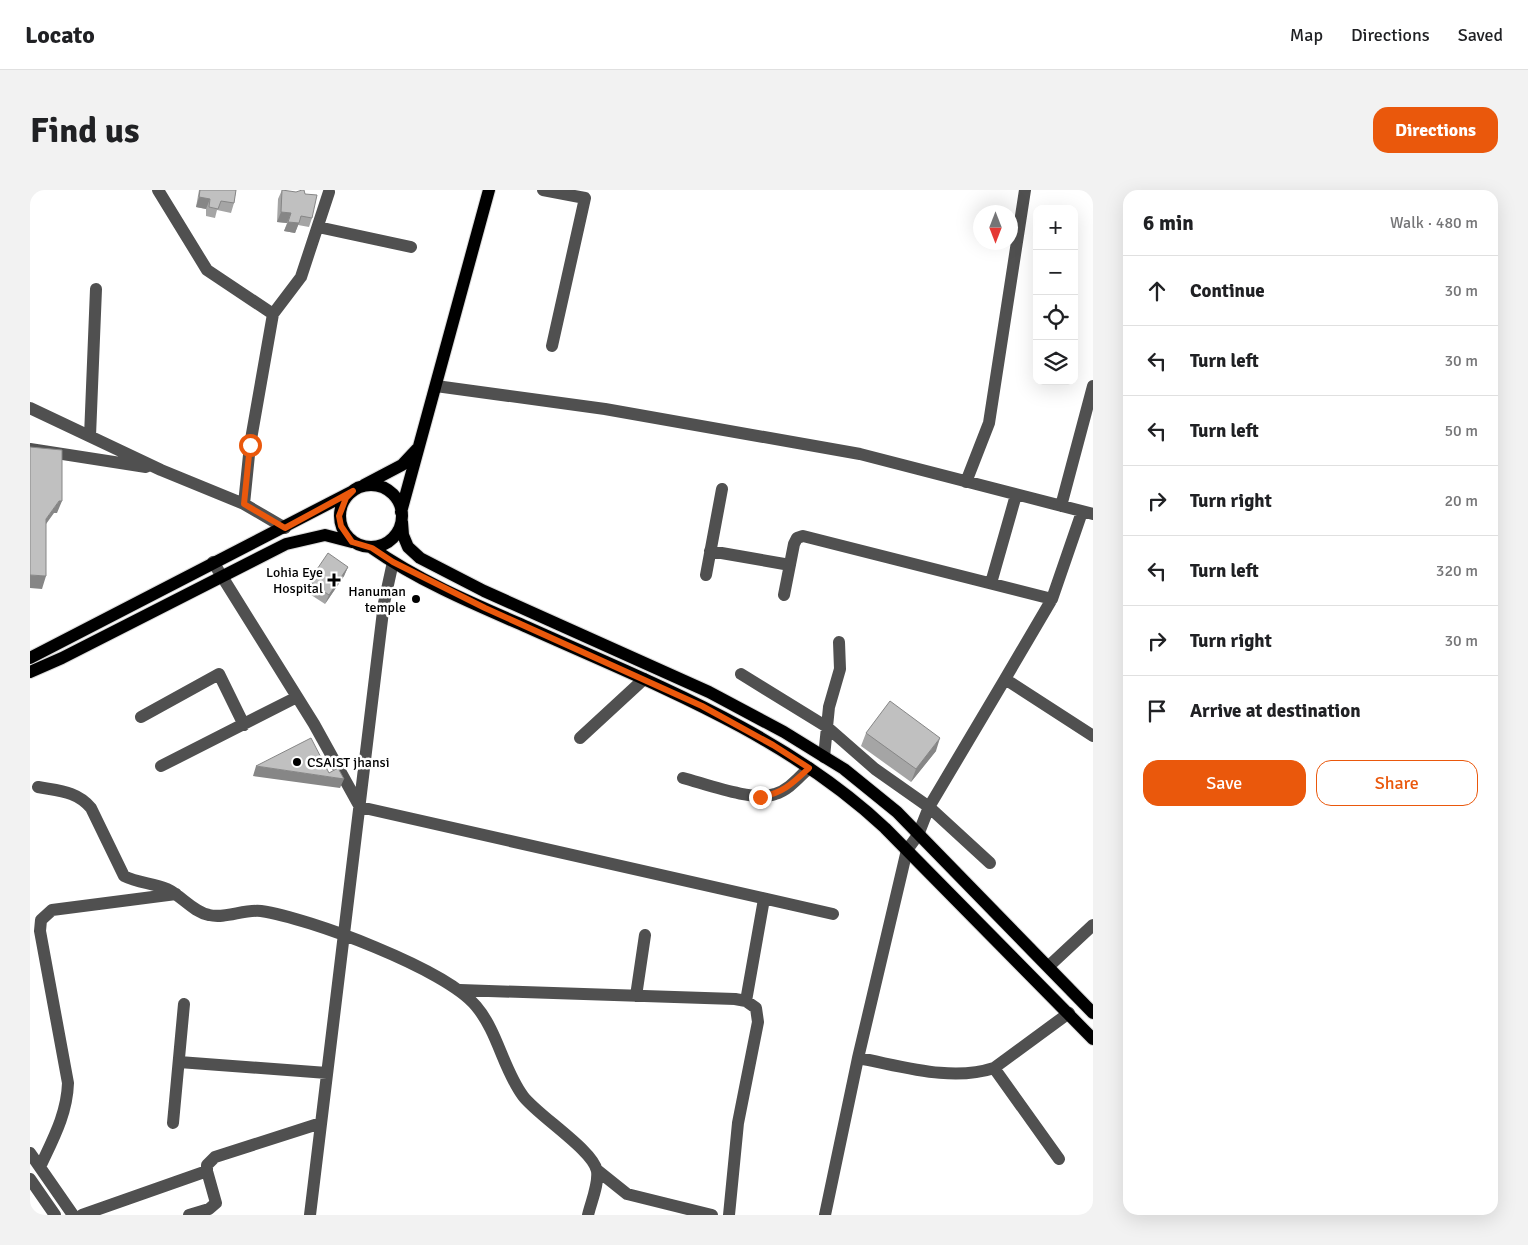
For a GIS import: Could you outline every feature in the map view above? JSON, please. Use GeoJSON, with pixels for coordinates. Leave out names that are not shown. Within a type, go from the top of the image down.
{"type":"FeatureCollection","features":[{"type":"Feature","properties":{"kind":"main road"},"geometry":{"type":"LineString","coordinates":[[372,548],[391,540],[401,516],[489,190]]}},
{"type":"Feature","properties":{"kind":"main road"},"geometry":{"type":"LineString","coordinates":[[30,658],[125,610],[213,562],[285,528],[358,489],[402,465],[418,449]]}},
{"type":"Feature","properties":{"kind":"main road"},"geometry":{"type":"LineString","coordinates":[[352,542],[341,526],[339,516],[343,502],[358,489],[382,487],[398,501],[403,536],[408,548],[420,558],[484,591],[709,692],[784,732],[824,757],[870,789],[1093,1012]]}},
{"type":"Feature","properties":{"kind":"main road"},"geometry":{"type":"LineString","coordinates":[[30,672],[286,544],[325,535],[372,548],[393,562],[485,608],[702,706],[773,745],[809,768],[861,806],[907,850],[1093,1039]]}},
{"type":"Feature","properties":{"kind":"street"},"geometry":{"type":"LineString","coordinates":[[158,190],[208,270],[273,314]]}},
{"type":"Feature","properties":{"kind":"street"},"geometry":{"type":"LineString","coordinates":[[546,190],[586,194],[552,346]]}},
{"type":"Feature","properties":{"kind":"street"},"geometry":{"type":"LineString","coordinates":[[966,482],[989,423],[1025,190]]}},
{"type":"Feature","properties":{"kind":"street"},"geometry":{"type":"LineString","coordinates":[[244,504],[250,445],[273,314],[301,277],[329,192]]}},
{"type":"Feature","properties":{"kind":"street"},"geometry":{"type":"LineString","coordinates":[[318,227],[411,247]]}},
{"type":"Feature","properties":{"kind":"street"},"geometry":{"type":"LineString","coordinates":[[90,436],[96,289]]}},
{"type":"Feature","properties":{"kind":"street"},"geometry":{"type":"LineString","coordinates":[[436,386],[605,409],[860,454],[1087,513],[1052,598],[929,807],[918,835],[907,850],[858,1058],[825,1215]]}},
{"type":"Feature","properties":{"kind":"street"},"geometry":{"type":"LineString","coordinates":[[1060,506],[1093,386]]}},
{"type":"Feature","properties":{"kind":"street"},"geometry":{"type":"LineString","coordinates":[[30,408],[161,470],[244,504],[285,528]]}},
{"type":"Feature","properties":{"kind":"street"},"geometry":{"type":"LineString","coordinates":[[30,449],[161,470]]}},
{"type":"Feature","properties":{"kind":"street"},"geometry":{"type":"LineString","coordinates":[[706,575],[722,489]]}},
{"type":"Feature","properties":{"kind":"street"},"geometry":{"type":"LineString","coordinates":[[991,583],[1016,495]]}},
{"type":"Feature","properties":{"kind":"street"},"geometry":{"type":"LineString","coordinates":[[784,595],[794,544],[797,538],[803,536],[1052,598]]}},
{"type":"Feature","properties":{"kind":"street"},"geometry":{"type":"LineString","coordinates":[[710,551],[790,565]]}},
{"type":"Feature","properties":{"kind":"street"},"geometry":{"type":"LineString","coordinates":[[213,562],[297,697],[360,807],[833,914]]}},
{"type":"Feature","properties":{"kind":"street"},"geometry":{"type":"LineString","coordinates":[[310,1215],[384,603],[393,562]]}},
{"type":"Feature","properties":{"kind":"street"},"geometry":{"type":"LineString","coordinates":[[824,757],[828,707],[840,668],[839,642]]}},
{"type":"Feature","properties":{"kind":"street"},"geometry":{"type":"LineString","coordinates":[[142,717],[219,674],[244,725]]}},
{"type":"Feature","properties":{"kind":"street"},"geometry":{"type":"LineString","coordinates":[[741,674],[827,728],[875,769],[929,807],[990,863]]}},
{"type":"Feature","properties":{"kind":"street"},"geometry":{"type":"LineString","coordinates":[[1005,679],[1093,736]]}},
{"type":"Feature","properties":{"kind":"street"},"geometry":{"type":"LineString","coordinates":[[580,738],[644,680]]}},
{"type":"Feature","properties":{"kind":"street"},"geometry":{"type":"LineString","coordinates":[[161,766],[297,697]]}},
{"type":"Feature","properties":{"kind":"street"},"geometry":{"type":"LineString","coordinates":[[683,778],[760,797],[774,795],[785,790],[809,768]]}},
{"type":"Feature","properties":{"kind":"street"},"geometry":{"type":"LineString","coordinates":[[38,787],[73,793],[84,799],[91,808],[124,876],[162,887],[208,915],[258,911],[276,914],[343,935],[395,956],[460,990],[477,1006],[488,1024],[523,1096],[589,1157],[597,1170],[627,1194],[712,1215]]}},
{"type":"Feature","properties":{"kind":"street"},"geometry":{"type":"LineString","coordinates":[[40,1167],[61,1121],[67,1100],[68,1083],[40,931],[41,920],[52,910],[176,894]]}},
{"type":"Feature","properties":{"kind":"street"},"geometry":{"type":"LineString","coordinates":[[746,1001],[764,899]]}},
{"type":"Feature","properties":{"kind":"street"},"geometry":{"type":"LineString","coordinates":[[1049,966],[1093,926]]}},
{"type":"Feature","properties":{"kind":"street"},"geometry":{"type":"LineString","coordinates":[[636,996],[645,935]]}},
{"type":"Feature","properties":{"kind":"street"},"geometry":{"type":"LineString","coordinates":[[460,990],[746,1001],[756,1008],[758,1022],[738,1123],[729,1215]]}},
{"type":"Feature","properties":{"kind":"street"},"geometry":{"type":"LineString","coordinates":[[173,1123],[184,1004]]}},
{"type":"Feature","properties":{"kind":"street"},"geometry":{"type":"LineString","coordinates":[[858,1058],[957,1075],[979,1073],[994,1068],[1069,1013]]}},
{"type":"Feature","properties":{"kind":"street"},"geometry":{"type":"LineString","coordinates":[[179,1062],[327,1073]]}},
{"type":"Feature","properties":{"kind":"street"},"geometry":{"type":"LineString","coordinates":[[994,1068],[1059,1159]]}},
{"type":"Feature","properties":{"kind":"street"},"geometry":{"type":"LineString","coordinates":[[189,1215],[209,1210],[216,1204],[207,1171],[208,1165],[215,1157],[321,1124]]}},
{"type":"Feature","properties":{"kind":"street"},"geometry":{"type":"LineString","coordinates":[[30,1153],[73,1215]]}},
{"type":"Feature","properties":{"kind":"street"},"geometry":{"type":"LineString","coordinates":[[588,1215],[596,1186],[597,1170]]}},
{"type":"Feature","properties":{"kind":"street"},"geometry":{"type":"LineString","coordinates":[[82,1215],[207,1171]]}},
{"type":"Feature","properties":{"kind":"street"},"geometry":{"type":"LineString","coordinates":[[30,1179],[55,1215]]}},
{"type":"Feature","properties":{"kind":"building"},"geometry":{"type":"Polygon","coordinates":[[[200,190],[236,190],[234,203],[221,201],[218,209],[209,207],[210,199],[199,197],[200,190]]]}},
{"type":"Feature","properties":{"kind":"building"},"geometry":{"type":"Polygon","coordinates":[[[282,190],[296,192],[304,190],[305,194],[317,195],[312,218],[301,216],[299,223],[288,222],[291,213],[281,212],[282,190]]]}},
{"type":"Feature","properties":{"kind":"building"},"geometry":{"type":"Polygon","coordinates":[[[30,447],[62,450],[62,501],[59,501],[46,519],[46,576],[30,575],[30,447]]]}},
{"type":"Feature","properties":{"kind":"building"},"geometry":{"type":"Polygon","coordinates":[[[328,553],[348,567],[329,595],[309,581],[328,553]]]}},
{"type":"Feature","properties":{"kind":"building"},"geometry":{"type":"Polygon","coordinates":[[[890,701],[940,738],[916,769],[866,733],[890,701]]]}},
{"type":"Feature","properties":{"kind":"building"},"geometry":{"type":"Polygon","coordinates":[[[311,738],[329,773],[338,768],[344,779],[256,766],[311,738]]]}},
{"type":"Feature","properties":{"kind":"place","name":"Lohia Eye Hospital"},"geometry":{"type":"Point","coordinates":[334,580]}},
{"type":"Feature","properties":{"kind":"place","name":"Hanuman temple"},"geometry":{"type":"Point","coordinates":[416,599]}},
{"type":"Feature","properties":{"kind":"place","name":"CSAIST jhansi"},"geometry":{"type":"Point","coordinates":[297,762]}},
{"type":"Feature","properties":{"kind":"route"},"geometry":{"type":"LineString","coordinates":[[250,445],[244,504],[285,528],[353,491],[341,506],[339,516],[345,535],[352,542],[372,548],[393,562],[485,608],[702,706],[773,745],[809,768],[785,790],[774,795],[760,797]]}}]}
